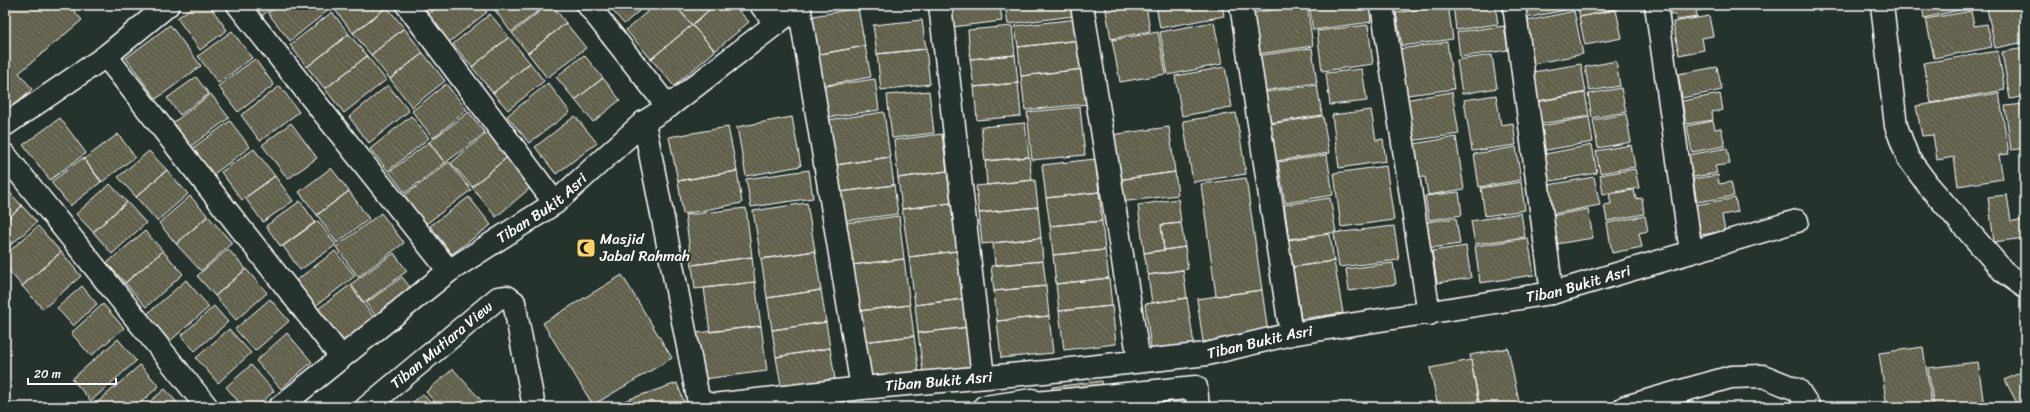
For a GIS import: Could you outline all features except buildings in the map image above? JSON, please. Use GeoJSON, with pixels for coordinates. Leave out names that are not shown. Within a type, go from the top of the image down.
{"type":"FeatureCollection","features":[{"type":"Feature","properties":{"kind":"street"},"geometry":{"type":"LineString","coordinates":[[5,125],[106,56],[168,5]]}},
{"type":"Feature","properties":{"kind":"street"},"geometry":{"type":"LineString","coordinates":[[238,5],[449,271]]}},
{"type":"Feature","properties":{"kind":"street"},"geometry":{"type":"LineString","coordinates":[[407,5],[555,203]]}},
{"type":"Feature","properties":{"kind":"street"},"geometry":{"type":"LineString","coordinates":[[588,5],[668,107]]}},
{"type":"Feature","properties":{"kind":"street"},"geometry":{"type":"LineString","coordinates":[[761,5],[776,24]]}},
{"type":"Feature","properties":{"kind":"street"},"geometry":{"type":"LineString","coordinates":[[799,5],[862,388]]}},
{"type":"Feature","properties":{"kind":"street","name":"Tiban Bukit Asri"},"geometry":{"type":"LineString","coordinates":[[280,407],[449,271],[555,203],[644,122],[668,107],[799,5]]}},
{"type":"Feature","properties":{"kind":"street"},"geometry":{"type":"LineString","coordinates":[[940,5],[983,377]]}},
{"type":"Feature","properties":{"kind":"street"},"geometry":{"type":"LineString","coordinates":[[1082,5],[1138,361]]}},
{"type":"Feature","properties":{"kind":"street"},"geometry":{"type":"LineString","coordinates":[[1241,5],[1291,334]]}},
{"type":"Feature","properties":{"kind":"street"},"geometry":{"type":"LineString","coordinates":[[1382,5],[1429,314]]}},
{"type":"Feature","properties":{"kind":"street"},"geometry":{"type":"LineString","coordinates":[[1514,5],[1552,293]]}},
{"type":"Feature","properties":{"kind":"street"},"geometry":{"type":"LineString","coordinates":[[1656,5],[1691,252]]}},
{"type":"Feature","properties":{"kind":"street"},"geometry":{"type":"LineString","coordinates":[[1882,5],[1896,126],[1908,158],[1928,185],[2004,272],[2025,287]]}},
{"type":"Feature","properties":{"kind":"street"},"geometry":{"type":"LineString","coordinates":[[106,56],[341,357]]}},
{"type":"Feature","properties":{"kind":"street","name":"Tiban Bukit Asri"},"geometry":{"type":"LineString","coordinates":[[644,122],[698,398],[713,406],[862,388],[1206,354],[1291,334],[1429,314],[1552,293],[1796,221]]}},
{"type":"Feature","properties":{"kind":"street"},"geometry":{"type":"LineString","coordinates":[[5,155],[206,407]]}},
{"type":"Feature","properties":{"kind":"street","name":"Tiban Mutiara View"},"geometry":{"type":"LineString","coordinates":[[367,407],[498,298],[507,297],[514,302],[534,407]]}},
{"type":"Feature","properties":{"kind":"street"},"geometry":{"type":"LineString","coordinates":[[1625,407],[1731,377],[1762,376],[1798,390],[1809,407]]}},
{"type":"Feature","properties":{"kind":"street"},"geometry":{"type":"LineString","coordinates":[[984,407],[1032,400],[1036,405],[1196,387],[1198,407]]}},
{"type":"Feature","properties":{"kind":"place","name":"Masjid Jabal Rahmah"},"geometry":{"type":"Point","coordinates":[586,248]}}]}
